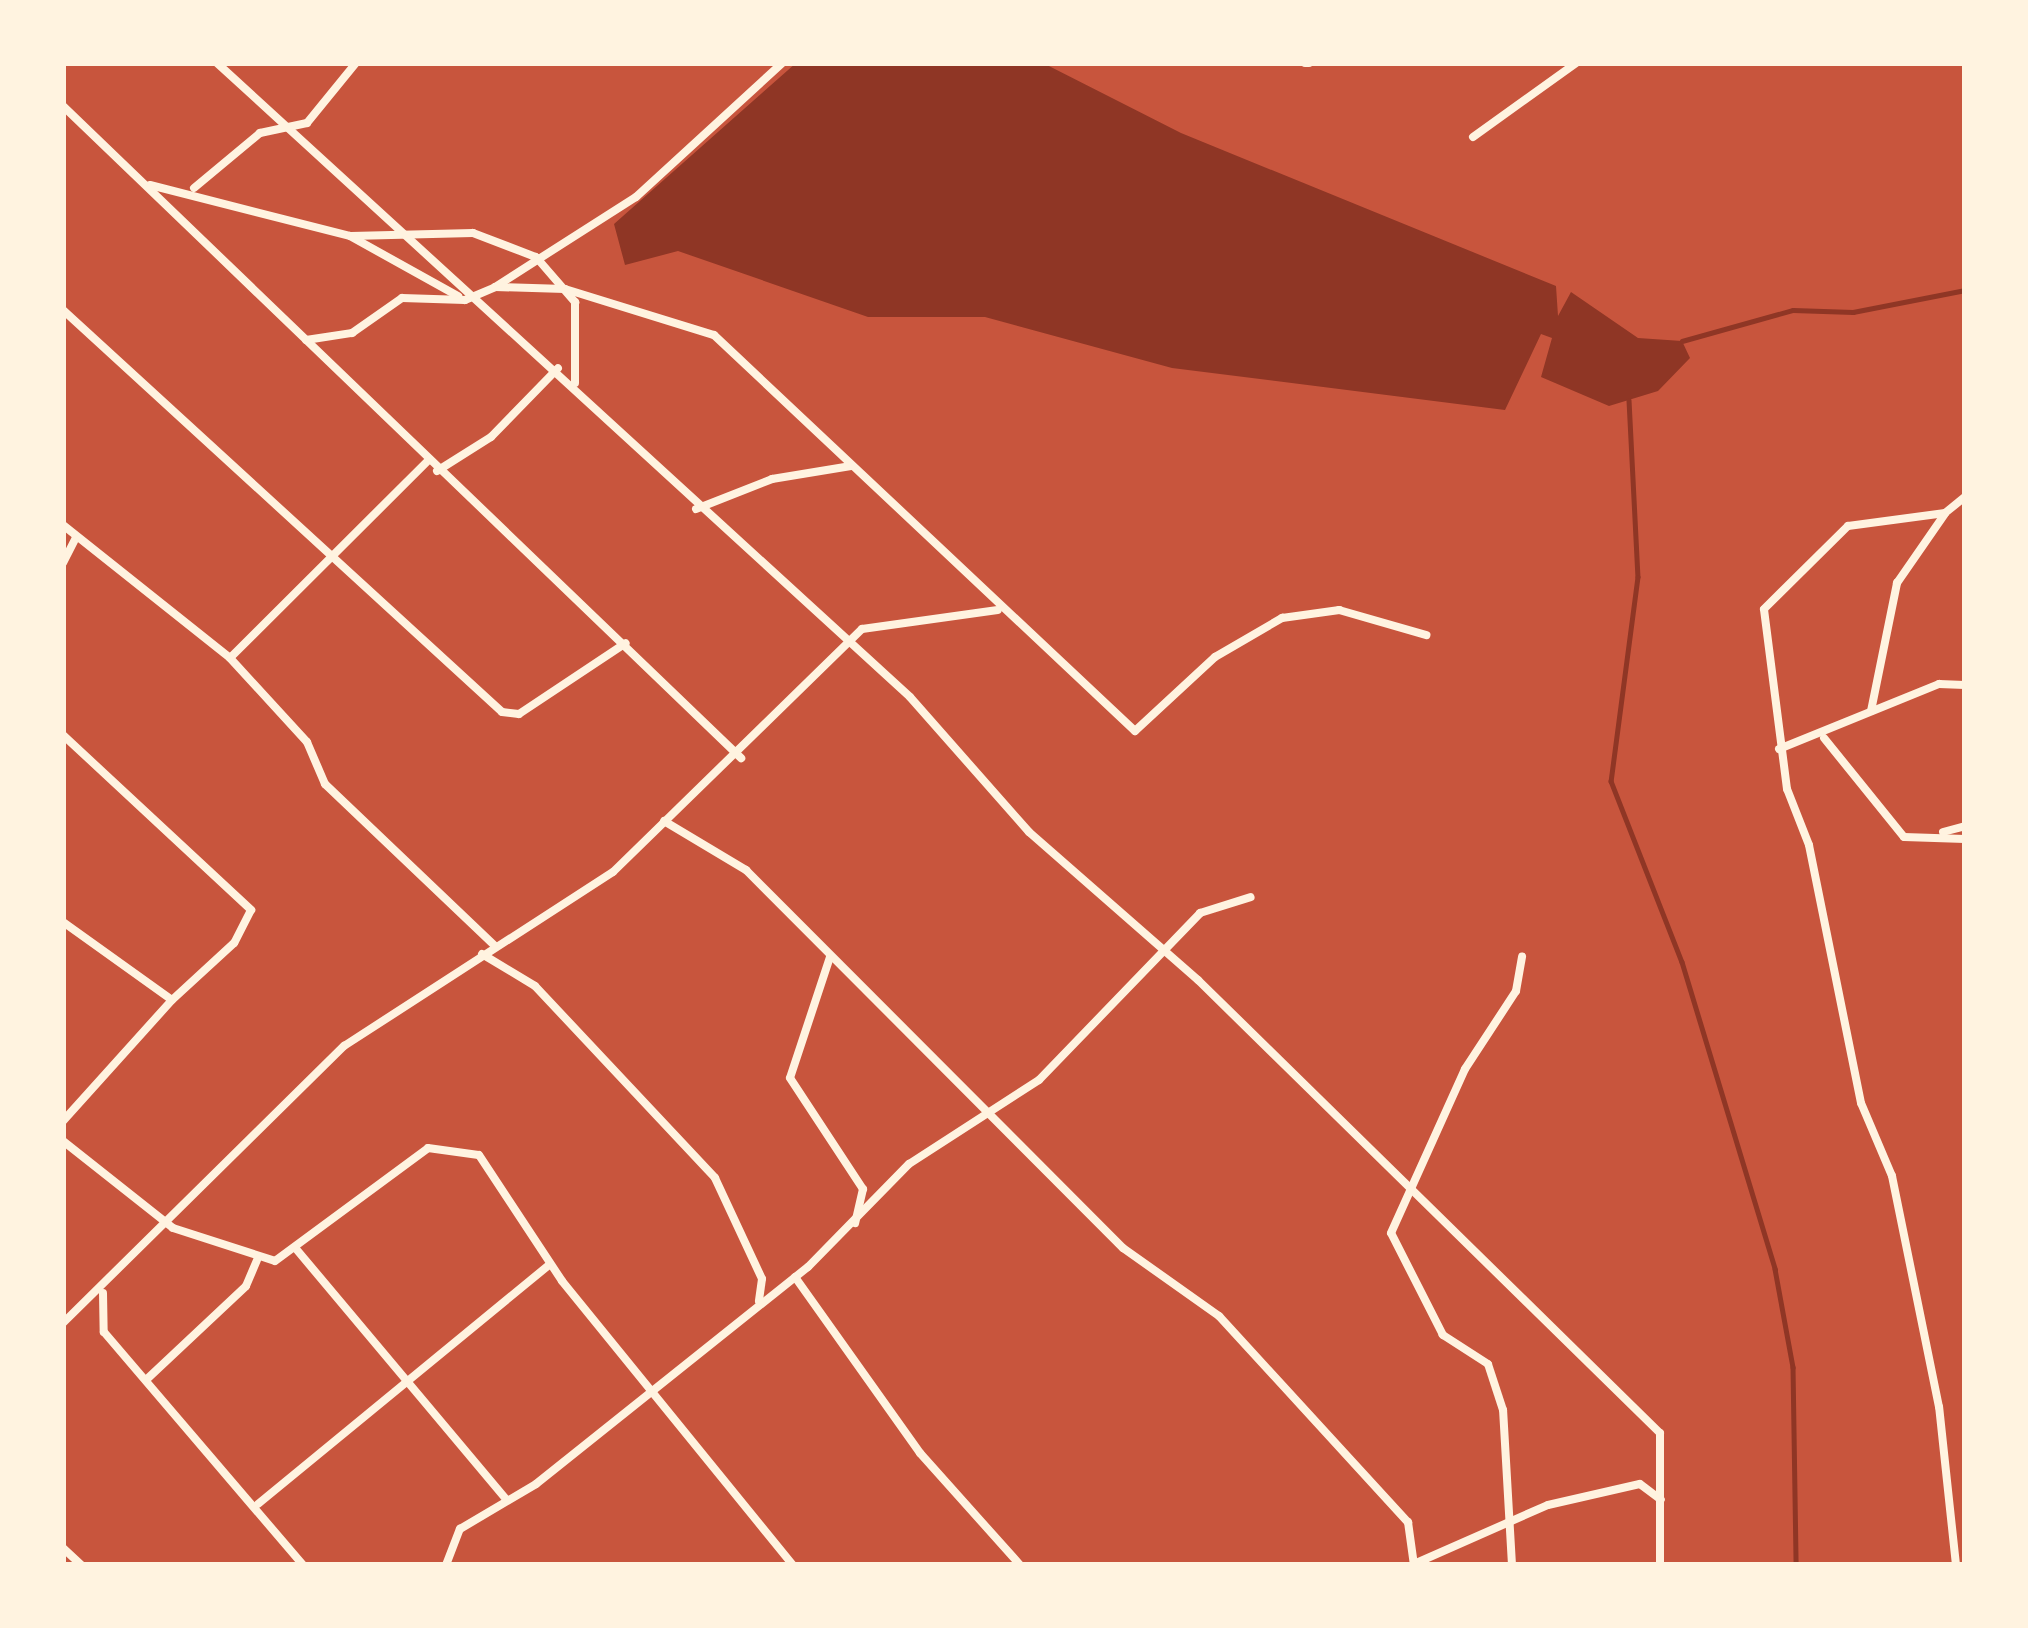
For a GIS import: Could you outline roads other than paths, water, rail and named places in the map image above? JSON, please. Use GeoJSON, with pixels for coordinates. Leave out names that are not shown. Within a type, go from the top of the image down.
{"type":"FeatureCollection","features":[{"type":"Feature","properties":{"kind":"street"},"geometry":{"type":"LineString","coordinates":[[217,63],[278,123],[402,230],[465,300]]}},
{"type":"Feature","properties":{"kind":"street"},"geometry":{"type":"LineString","coordinates":[[194,188],[278,123],[307,123],[356,63]]}},
{"type":"Feature","properties":{"kind":"street"},"geometry":{"type":"LineString","coordinates":[[304,340],[352,333],[402,298],[465,300],[495,287],[636,197],[782,63]]}},
{"type":"Feature","properties":{"kind":"street"},"geometry":{"type":"LineString","coordinates":[[1473,137],[1576,63]]}},
{"type":"Feature","properties":{"kind":"street"},"geometry":{"type":"LineString","coordinates":[[63,106],[150,185],[437,471],[626,643],[741,758]]}},
{"type":"Feature","properties":{"kind":"street"},"geometry":{"type":"LineString","coordinates":[[150,185],[194,188],[350,236],[465,300],[575,383],[695,509],[847,643],[1660,1433],[1660,1565]]}},
{"type":"Feature","properties":{"kind":"street"},"geometry":{"type":"LineString","coordinates":[[350,236],[402,230],[473,233],[536,257],[565,289],[577,314],[575,383]]}},
{"type":"Feature","properties":{"kind":"street"},"geometry":{"type":"LineString","coordinates":[[495,287],[565,289],[699,324],[998,610],[1136,731],[1215,657],[1282,618],[1339,610],[1426,635]]}},
{"type":"Feature","properties":{"kind":"street"},"geometry":{"type":"LineString","coordinates":[[63,310],[502,712],[519,714],[626,643]]}},
{"type":"Feature","properties":{"kind":"street"},"geometry":{"type":"LineString","coordinates":[[437,471],[491,437],[558,368]]}},
{"type":"Feature","properties":{"kind":"street"},"geometry":{"type":"LineString","coordinates":[[230,658],[338,561],[428,462]]}},
{"type":"Feature","properties":{"kind":"street"},"geometry":{"type":"LineString","coordinates":[[695,509],[772,479],[852,466]]}},
{"type":"Feature","properties":{"kind":"street"},"geometry":{"type":"LineString","coordinates":[[1871,711],[1897,583],[1945,514],[1965,497]]}},
{"type":"Feature","properties":{"kind":"street"},"geometry":{"type":"LineString","coordinates":[[1945,514],[1848,526],[1772,592],[1767,668],[1780,749],[1861,1103],[1892,1176],[1939,1407],[1956,1565]]}},
{"type":"Feature","properties":{"kind":"street"},"geometry":{"type":"LineString","coordinates":[[63,525],[230,658],[295,726],[325,784],[495,946]]}},
{"type":"Feature","properties":{"kind":"street"},"geometry":{"type":"LineString","coordinates":[[63,563],[80,549],[76,536]]}},
{"type":"Feature","properties":{"kind":"street"},"geometry":{"type":"LineString","coordinates":[[63,1323],[103,1292],[160,1220],[344,1046],[592,888],[664,820],[741,758],[847,643],[883,621],[998,610]]}},
{"type":"Feature","properties":{"kind":"street"},"geometry":{"type":"LineString","coordinates":[[1780,749],[1824,738],[1871,711],[1965,685]]}},
{"type":"Feature","properties":{"kind":"street"},"geometry":{"type":"LineString","coordinates":[[63,735],[251,910],[234,943],[172,1000],[63,1120]]}},
{"type":"Feature","properties":{"kind":"street"},"geometry":{"type":"LineString","coordinates":[[1824,738],[1904,837],[1965,826]]}},
{"type":"Feature","properties":{"kind":"street"},"geometry":{"type":"LineString","coordinates":[[664,820],[746,870],[830,957],[996,1113],[1123,1248],[1219,1316],[1408,1522],[1413,1565],[1510,1516],[1640,1484],[1662,1500]]}},
{"type":"Feature","properties":{"kind":"street"},"geometry":{"type":"LineString","coordinates":[[1936,834],[1965,839]]}},
{"type":"Feature","properties":{"kind":"street"},"geometry":{"type":"LineString","coordinates":[[446,1565],[460,1529],[507,1500],[657,1388],[795,1277],[855,1225],[909,1164],[996,1113],[1211,905],[1251,898]]}},
{"type":"Feature","properties":{"kind":"street"},"geometry":{"type":"LineString","coordinates":[[63,922],[172,1000]]}},
{"type":"Feature","properties":{"kind":"street"},"geometry":{"type":"LineString","coordinates":[[482,954],[535,986],[715,1178],[751,1248],[760,1301]]}},
{"type":"Feature","properties":{"kind":"street"},"geometry":{"type":"LineString","coordinates":[[830,957],[790,1078],[863,1189],[855,1225]]}},
{"type":"Feature","properties":{"kind":"street"},"geometry":{"type":"LineString","coordinates":[[1512,1565],[1510,1516],[1488,1364],[1444,1335],[1395,1258],[1406,1184],[1516,992],[1522,957]]}},
{"type":"Feature","properties":{"kind":"street"},"geometry":{"type":"LineString","coordinates":[[63,1142],[160,1220],[256,1260],[296,1250],[394,1167],[460,1145],[479,1155],[550,1264],[657,1388],[794,1565]]}},
{"type":"Feature","properties":{"kind":"street"},"geometry":{"type":"LineString","coordinates":[[296,1250],[507,1500]]}},
{"type":"Feature","properties":{"kind":"street"},"geometry":{"type":"LineString","coordinates":[[146,1380],[246,1286],[256,1260]]}},
{"type":"Feature","properties":{"kind":"street"},"geometry":{"type":"LineString","coordinates":[[258,1504],[550,1264]]}},
{"type":"Feature","properties":{"kind":"street"},"geometry":{"type":"LineString","coordinates":[[795,1277],[920,1453],[1020,1565]]}},
{"type":"Feature","properties":{"kind":"street"},"geometry":{"type":"LineString","coordinates":[[103,1292],[104,1332],[258,1504],[303,1565]]}},
{"type":"Feature","properties":{"kind":"street"},"geometry":{"type":"LineString","coordinates":[[63,1548],[81,1565]]}},
{"type":"Feature","properties":{"kind":"waterway"},"geometry":{"type":"LineString","coordinates":[[1682,341],[1793,310],[1853,312],[1965,290]]}},
{"type":"Feature","properties":{"kind":"waterway"},"geometry":{"type":"LineString","coordinates":[[1629,400],[1638,577],[1611,781],[1682,962],[1775,1269],[1793,1367],[1796,1565]]}}]}
